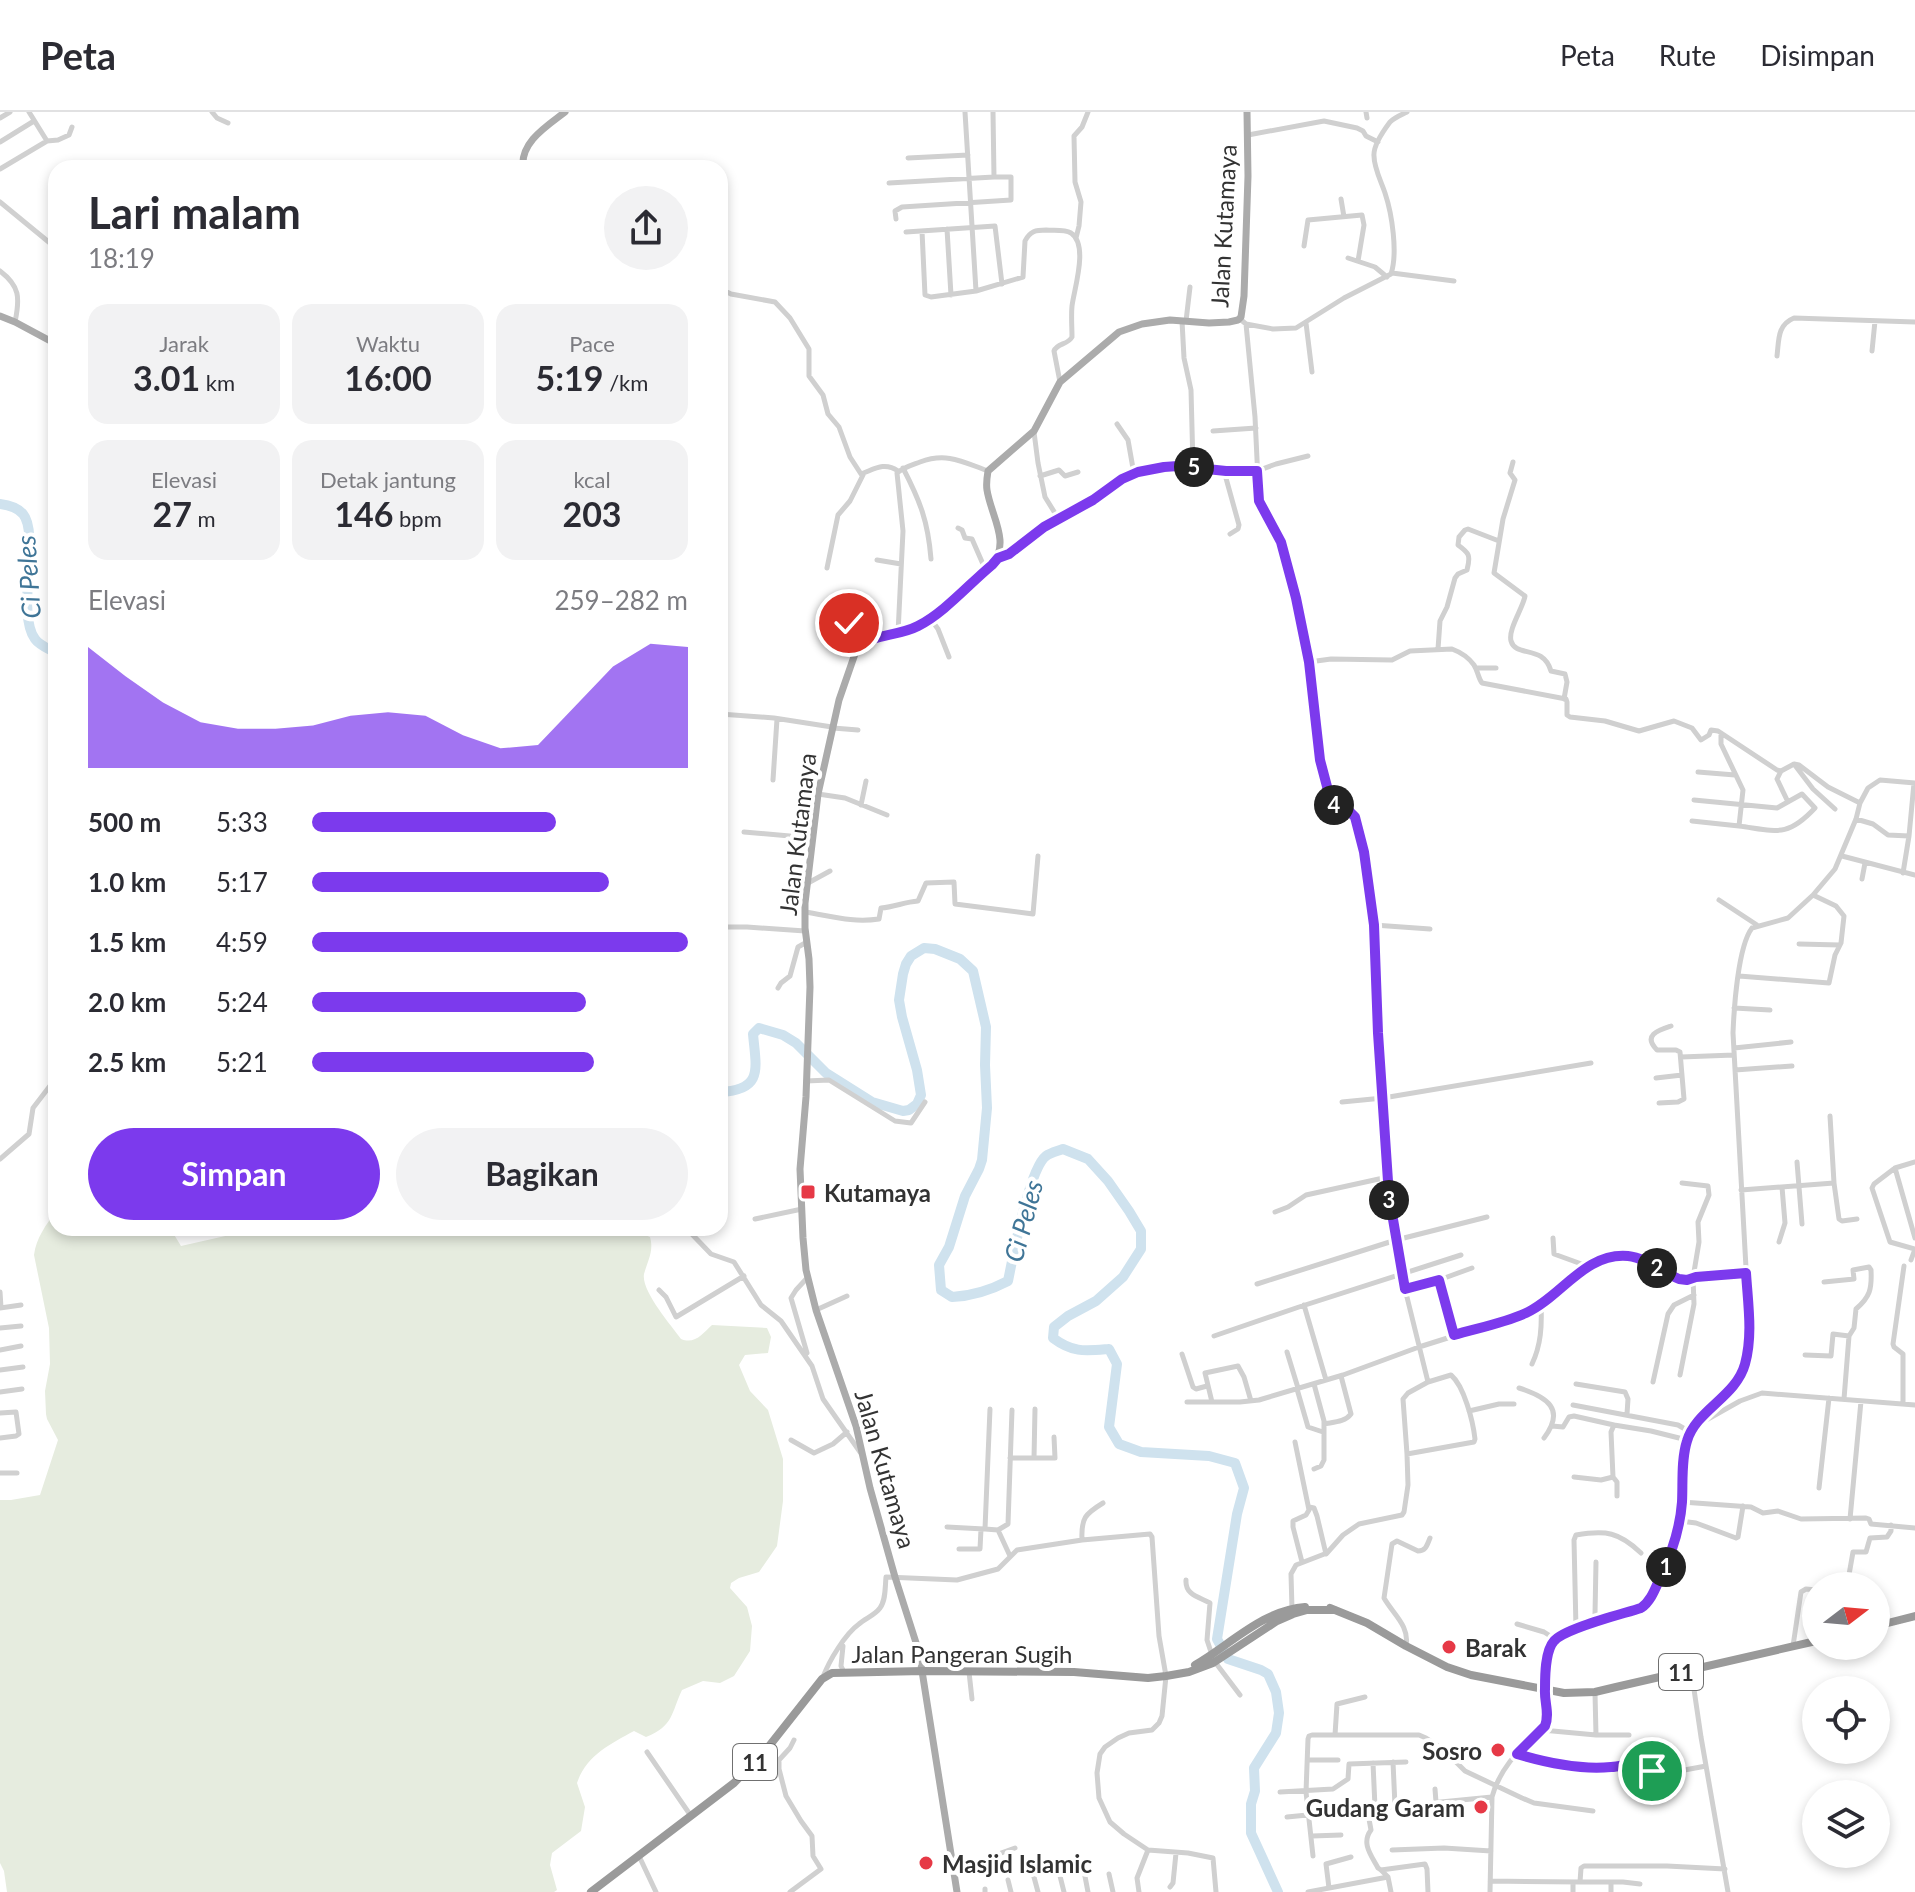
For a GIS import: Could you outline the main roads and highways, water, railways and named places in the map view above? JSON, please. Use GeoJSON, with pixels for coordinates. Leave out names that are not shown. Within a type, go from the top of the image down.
{"type":"FeatureCollection","features":[{"type":"Feature","properties":{"kind":"highway","name":"Jalan Pangeran Sugih"},"geometry":{"type":"LineString","coordinates":[[591,1892],[726,1790],[756,1761],[822,1679],[832,1673],[1074,1672],[1148,1678],[1166,1676],[1215,1658],[1274,1614],[1329,1608],[1367,1623],[1459,1671],[1564,1693],[1595,1692],[1802,1644]]}},
{"type":"Feature","properties":{"kind":"highway"},"geometry":{"type":"LineString","coordinates":[[1890,1622],[1915,1616]]}},
{"type":"Feature","properties":{"kind":"main road"},"geometry":{"type":"LineString","coordinates":[[522,160],[526,147],[565,112]]}},
{"type":"Feature","properties":{"kind":"main road","name":"Jalan Kutamaya"},"geometry":{"type":"LineString","coordinates":[[957,1892],[915,1635],[895,1577],[856,1426],[816,1310],[808,1277],[800,1169],[810,987],[805,912],[818,794],[832,728],[858,646],[914,628],[930,618],[998,558],[1001,544],[987,492],[988,471],[1034,431],[1060,382],[1119,332],[1170,320],[1243,322],[1247,112]]}},
{"type":"Feature","properties":{"kind":"main road"},"geometry":{"type":"LineString","coordinates":[[0,316],[48,340]]}},
{"type":"Feature","properties":{"kind":"waterway","name":"Ci Peles"},"geometry":{"type":"LineString","coordinates":[[0,504],[18,510],[28,524],[30,627],[37,641],[48,649]]}},
{"type":"Feature","properties":{"kind":"waterway","name":"Ci Peles"},"geometry":{"type":"LineString","coordinates":[[728,1091],[751,1082],[755,1067],[753,1034],[759,1028],[783,1035],[796,1043],[826,1073],[872,1102],[909,1110],[917,1104],[921,1095],[899,1000],[906,964],[911,956],[924,948],[935,949],[960,959],[973,971],[986,1027],[987,1108],[982,1160],[965,1196],[949,1247],[939,1265],[941,1290],[952,1297],[967,1295],[1008,1281],[1022,1214],[1034,1178],[1046,1156],[1063,1149],[1088,1159],[1108,1181],[1141,1231],[1141,1249],[1123,1277],[1096,1301],[1054,1327],[1053,1338],[1080,1350],[1109,1349],[1117,1364],[1109,1427],[1119,1444],[1141,1452],[1209,1456],[1235,1463],[1244,1488],[1217,1639],[1228,1659],[1268,1674],[1276,1692],[1279,1713],[1276,1733],[1254,1768],[1251,1833],[1278,1892]]}},
{"type":"Feature","properties":{"kind":"place","name":"Kutamaya"},"geometry":{"type":"Point","coordinates":[808,1192]}},
{"type":"Feature","properties":{"kind":"place","name":"Barak"},"geometry":{"type":"Point","coordinates":[1449,1647]}},
{"type":"Feature","properties":{"kind":"place","name":"Sosro"},"geometry":{"type":"Point","coordinates":[1498,1750]}},
{"type":"Feature","properties":{"kind":"place","name":"Gudang Garam"},"geometry":{"type":"Point","coordinates":[1481,1807]}},
{"type":"Feature","properties":{"kind":"place","name":"Masjid Islamic"},"geometry":{"type":"Point","coordinates":[926,1863]}}]}
